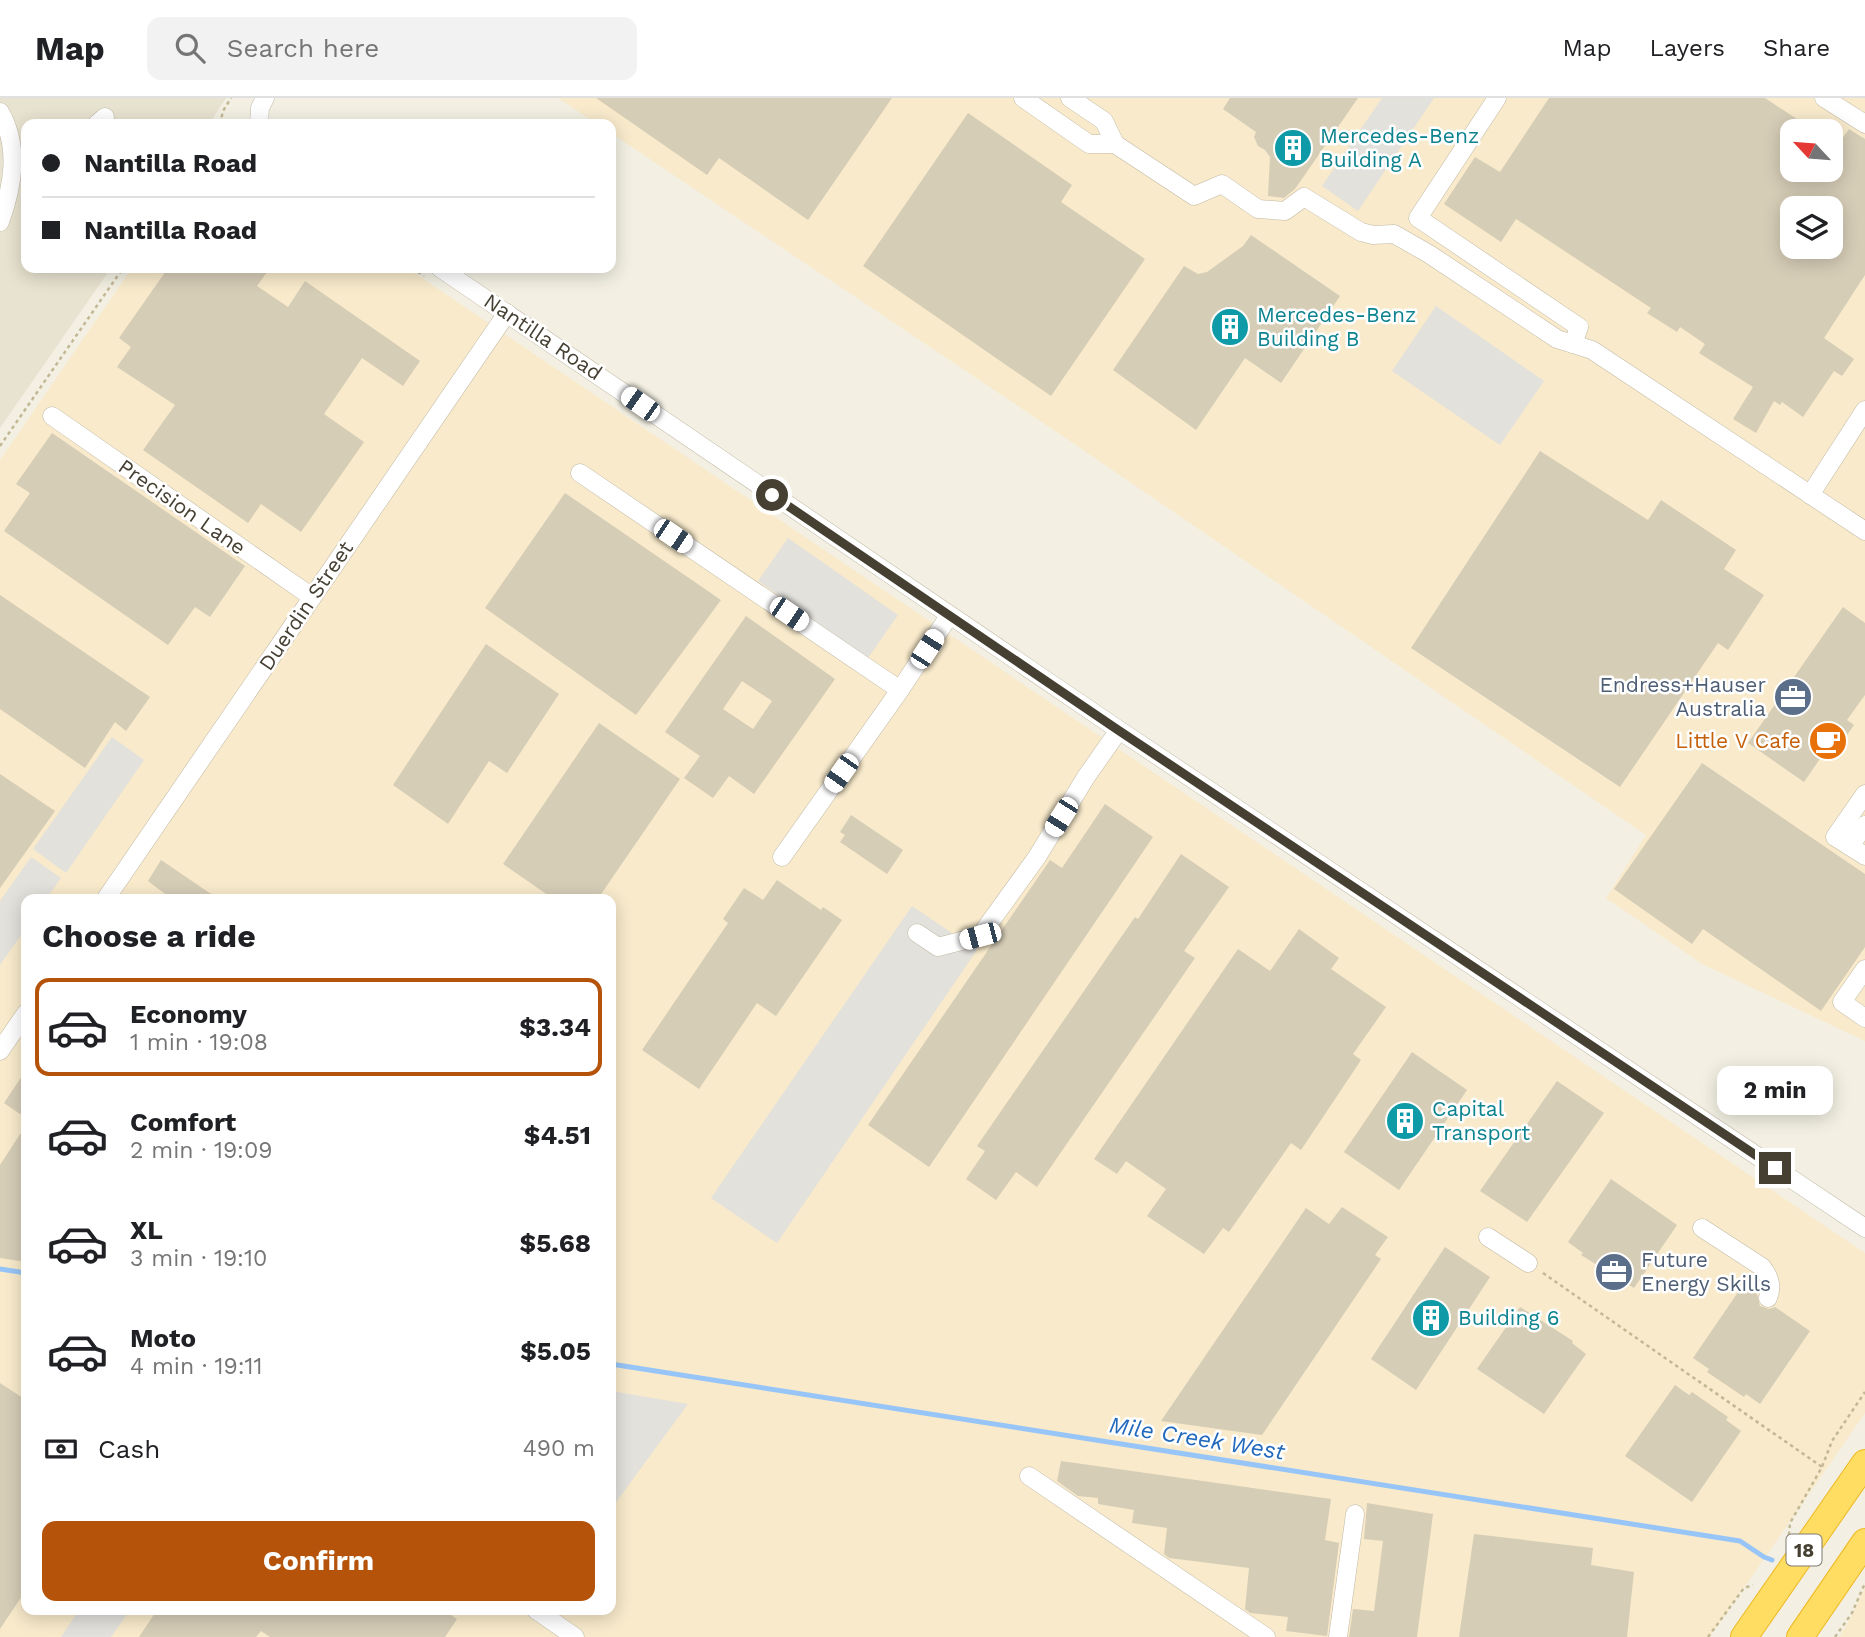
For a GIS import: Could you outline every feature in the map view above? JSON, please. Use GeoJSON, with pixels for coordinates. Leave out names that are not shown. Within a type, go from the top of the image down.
{"type":"FeatureCollection","features":[{"type":"Feature","properties":{"kind":"highway","name":"18"},"geometry":{"type":"LineString","coordinates":[[1744,1637],[1865,1463]]}},
{"type":"Feature","properties":{"kind":"highway","name":"18"},"geometry":{"type":"LineString","coordinates":[[1800,1637],[1865,1542]]}},
{"type":"Feature","properties":{"kind":"street"},"geometry":{"type":"LineString","coordinates":[[1023,98],[1089,144],[1115,144]]}},
{"type":"Feature","properties":{"kind":"street"},"geometry":{"type":"LineString","coordinates":[[1070,98],[1104,121],[1115,144],[1194,196],[1222,184],[1258,209],[1285,211],[1304,197],[1361,232],[1373,235],[1394,234],[1429,254],[1557,339],[1592,350],[1865,531]]}},
{"type":"Feature","properties":{"kind":"street"},"geometry":{"type":"LineString","coordinates":[[1497,98],[1418,218],[1579,327],[1573,344]]}},
{"type":"Feature","properties":{"kind":"street"},"geometry":{"type":"LineString","coordinates":[[1824,98],[1861,121]]}},
{"type":"Feature","properties":{"kind":"street"},"geometry":{"type":"LineString","coordinates":[[0,112],[20,159],[0,222]]}},
{"type":"Feature","properties":{"kind":"street","name":"Nantilla Road"},"geometry":{"type":"LineString","coordinates":[[448,273],[1118,730],[1865,1228]]}},
{"type":"Feature","properties":{"kind":"street","name":"Duerdin Street"},"geometry":{"type":"LineString","coordinates":[[109,894],[508,313]]}},
{"type":"Feature","properties":{"kind":"street"},"geometry":{"type":"LineString","coordinates":[[1810,495],[1865,410]]}},
{"type":"Feature","properties":{"kind":"street","name":"Precision Lane"},"geometry":{"type":"LineString","coordinates":[[52,416],[313,597]]}},
{"type":"Feature","properties":{"kind":"street"},"geometry":{"type":"LineString","coordinates":[[580,473],[900,690]]}},
{"type":"Feature","properties":{"kind":"street"},"geometry":{"type":"LineString","coordinates":[[782,857],[949,616]]}},
{"type":"Feature","properties":{"kind":"street"},"geometry":{"type":"LineString","coordinates":[[916,933],[938,947],[980,936],[1037,857],[1118,730]]}},
{"type":"Feature","properties":{"kind":"street"},"geometry":{"type":"LineString","coordinates":[[1865,794],[1835,837],[1857,851],[1865,825]]}},
{"type":"Feature","properties":{"kind":"street"},"geometry":{"type":"LineString","coordinates":[[1865,969],[1859,989],[1842,1002],[1865,1018]]}},
{"type":"Feature","properties":{"kind":"street"},"geometry":{"type":"LineString","coordinates":[[0,1051],[21,1020]]}},
{"type":"Feature","properties":{"kind":"street"},"geometry":{"type":"LineString","coordinates":[[1702,1228],[1762,1267],[1771,1284],[1768,1298]]}},
{"type":"Feature","properties":{"kind":"street"},"geometry":{"type":"LineString","coordinates":[[1488,1237],[1528,1263]]}},
{"type":"Feature","properties":{"kind":"street"},"geometry":{"type":"LineString","coordinates":[[1029,1476],[1266,1637]]}},
{"type":"Feature","properties":{"kind":"street"},"geometry":{"type":"LineString","coordinates":[[1338,1637],[1355,1514]]}},
{"type":"Feature","properties":{"kind":"street"},"geometry":{"type":"LineString","coordinates":[[544,1615],[575,1637]]}},
{"type":"Feature","properties":{"kind":"path"},"geometry":{"type":"LineString","coordinates":[[221,119],[231,98]]}},
{"type":"Feature","properties":{"kind":"path"},"geometry":{"type":"LineString","coordinates":[[0,446],[120,273]]}},
{"type":"Feature","properties":{"kind":"path"},"geometry":{"type":"LineString","coordinates":[[1528,1263],[1822,1467]]}},
{"type":"Feature","properties":{"kind":"path"},"geometry":{"type":"LineString","coordinates":[[1789,1537],[1790,1523],[1822,1467],[1832,1441],[1865,1392]]}},
{"type":"Feature","properties":{"kind":"path"},"geometry":{"type":"LineString","coordinates":[[1708,1637],[1744,1588],[1757,1583]]}},
{"type":"Feature","properties":{"kind":"path"},"geometry":{"type":"LineString","coordinates":[[1835,1637],[1852,1613],[1865,1583]]}},
{"type":"Feature","properties":{"kind":"shaded area"},"geometry":{"type":"Polygon","coordinates":[[[0,98],[226,98],[212,119],[21,119],[21,273],[108,273],[0,428],[0,98]]]}},
{"type":"Feature","properties":{"kind":"shaded area"},"geometry":{"type":"Polygon","coordinates":[[[558,98],[1865,98],[1865,1041],[1702,964],[1606,898],[1646,835],[1067,439],[616,136],[616,119],[590,119],[558,98]]]}},
{"type":"Feature","properties":{"kind":"shaded area"},"geometry":{"type":"Polygon","coordinates":[[[1382,98],[1434,98],[1358,211],[1322,186],[1382,98]]]}},
{"type":"Feature","properties":{"kind":"shaded area"},"geometry":{"type":"Polygon","coordinates":[[[129,273],[414,273],[1865,1253],[1865,1413],[1710,1637],[0,1637],[0,460],[129,273]]]}},
{"type":"Feature","properties":{"kind":"shaded area"},"geometry":{"type":"Polygon","coordinates":[[[1436,306],[1544,381],[1500,445],[1392,371],[1436,306]]]}},
{"type":"Feature","properties":{"kind":"shaded area"},"geometry":{"type":"Polygon","coordinates":[[[788,538],[898,615],[868,658],[758,581],[788,538]]]}},
{"type":"Feature","properties":{"kind":"shaded area"},"geometry":{"type":"Polygon","coordinates":[[[112,737],[144,760],[66,873],[33,849],[112,737]]]}},
{"type":"Feature","properties":{"kind":"shaded area"},"geometry":{"type":"Polygon","coordinates":[[[31,857],[61,878],[50,894],[21,894],[21,935],[0,965],[0,901],[31,857]]]}},
{"type":"Feature","properties":{"kind":"shaded area"},"geometry":{"type":"Polygon","coordinates":[[[912,906],[977,950],[777,1243],[711,1198],[912,906]]]}},
{"type":"Feature","properties":{"kind":"shaded area"},"geometry":{"type":"Polygon","coordinates":[[[616,1392],[688,1404],[616,1502],[616,1392]]]}},
{"type":"Feature","properties":{"kind":"shaded area"},"geometry":{"type":"Polygon","coordinates":[[[1865,1587],[1865,1637],[1839,1637],[1850,1619],[1865,1587]]]}},
{"type":"Feature","properties":{"kind":"shaded area"},"geometry":{"type":"Polygon","coordinates":[[[76,1615],[126,1615],[111,1637],[61,1637],[76,1615]]]}},
{"type":"Feature","properties":{"kind":"building"},"geometry":{"type":"Polygon","coordinates":[[[596,98],[892,98],[808,220],[719,158],[707,175],[596,98]]]}},
{"type":"Feature","properties":{"kind":"building","name":"Mercedes-Benz Building A"},"geometry":{"type":"Polygon","coordinates":[[[1230,98],[1358,98],[1295,189],[1284,198],[1268,196],[1270,157],[1258,146],[1254,137],[1256,132],[1223,109],[1230,98]]]}},
{"type":"Feature","properties":{"kind":"building"},"geometry":{"type":"Polygon","coordinates":[[[1549,98],[1765,98],[1797,119],[1780,119],[1780,182],[1843,182],[1843,138],[1849,129],[1865,139],[1865,275],[1824,338],[1854,359],[1842,376],[1834,371],[1803,417],[1782,402],[1780,405],[1774,401],[1756,433],[1733,419],[1753,387],[1699,353],[1705,344],[1680,327],[1677,332],[1647,313],[1651,308],[1516,219],[1501,242],[1444,204],[1475,157],[1500,172],[1549,98]]]}},
{"type":"Feature","properties":{"kind":"building"},"geometry":{"type":"Polygon","coordinates":[[[968,113],[1072,185],[1061,202],[1145,259],[1051,396],[863,266],[968,113]]]}},
{"type":"Feature","properties":{"kind":"building","name":"Mercedes-Benz Building B"},"geometry":{"type":"Polygon","coordinates":[[[1251,235],[1340,296],[1281,383],[1245,358],[1196,430],[1113,370],[1184,266],[1198,274],[1207,272],[1243,246],[1251,235]]]}},
{"type":"Feature","properties":{"kind":"building"},"geometry":{"type":"Polygon","coordinates":[[[164,273],[266,273],[257,286],[288,307],[305,281],[420,361],[403,386],[362,358],[324,414],[364,442],[301,532],[261,504],[248,523],[143,450],[175,405],[117,367],[131,347],[119,338],[164,273]]]}},
{"type":"Feature","properties":{"kind":"building"},"geometry":{"type":"Polygon","coordinates":[[[52,433],[245,566],[210,617],[195,607],[168,645],[4,531],[30,493],[16,484],[52,433]]]}},
{"type":"Feature","properties":{"kind":"building"},"geometry":{"type":"Polygon","coordinates":[[[1540,451],[1648,520],[1661,500],[1736,550],[1724,569],[1764,595],[1728,650],[1718,643],[1620,787],[1411,648],[1540,451]]]}},
{"type":"Feature","properties":{"kind":"building"},"geometry":{"type":"Polygon","coordinates":[[[565,493],[721,600],[636,715],[485,608],[565,493]]]}},
{"type":"Feature","properties":{"kind":"building"},"geometry":{"type":"Polygon","coordinates":[[[0,595],[150,697],[126,731],[115,722],[85,768],[0,709],[0,595]]]}},
{"type":"Feature","properties":{"kind":"building"},"geometry":{"type":"Polygon","coordinates":[[[1843,607],[1865,623],[1865,695],[1847,720],[1854,725],[1842,742],[1835,737],[1804,782],[1748,743],[1843,607]]]}},
{"type":"Feature","properties":{"kind":"building"},"geometry":{"type":"Polygon","coordinates":[[[746,616],[835,679],[754,794],[729,776],[713,798],[684,778],[700,756],[665,732],[746,616]],[[742,681],[723,709],[753,729],[772,701],[742,681]]]}},
{"type":"Feature","properties":{"kind":"building"},"geometry":{"type":"Polygon","coordinates":[[[486,644],[559,694],[507,773],[489,761],[448,824],[393,785],[486,644]]]}},
{"type":"Feature","properties":{"kind":"building"},"geometry":{"type":"Polygon","coordinates":[[[599,723],[680,779],[601,894],[546,894],[503,864],[599,723]]]}},
{"type":"Feature","properties":{"kind":"building"},"geometry":{"type":"Polygon","coordinates":[[[1702,763],[1865,874],[1865,947],[1821,1011],[1703,929],[1692,944],[1614,889],[1702,763]]]}},
{"type":"Feature","properties":{"kind":"building"},"geometry":{"type":"Polygon","coordinates":[[[0,774],[55,811],[0,888],[0,774]]]}},
{"type":"Feature","properties":{"kind":"building"},"geometry":{"type":"Polygon","coordinates":[[[1105,804],[1153,837],[929,1167],[868,1125],[1050,860],[1062,868],[1105,804]]]}},
{"type":"Feature","properties":{"kind":"building"},"geometry":{"type":"Polygon","coordinates":[[[851,815],[903,850],[887,874],[840,842],[845,835],[840,832],[851,815]]]}},
{"type":"Feature","properties":{"kind":"building"},"geometry":{"type":"Polygon","coordinates":[[[1181,854],[1229,887],[1184,951],[1195,958],[1037,1187],[1016,1172],[996,1200],[966,1179],[985,1151],[977,1146],[1181,854]]]}},
{"type":"Feature","properties":{"kind":"building"},"geometry":{"type":"Polygon","coordinates":[[[161,860],[211,894],[165,894],[148,881],[161,860]]]}},
{"type":"Feature","properties":{"kind":"building"},"geometry":{"type":"Polygon","coordinates":[[[777,880],[821,910],[823,907],[842,920],[776,1016],[757,1003],[699,1089],[642,1050],[728,923],[723,919],[744,888],[763,900],[777,880]]]}},
{"type":"Feature","properties":{"kind":"building"},"geometry":{"type":"Polygon","coordinates":[[[1299,929],[1339,958],[1331,969],[1386,1007],[1353,1054],[1361,1060],[1301,1150],[1291,1143],[1229,1232],[1223,1228],[1204,1254],[1147,1216],[1166,1189],[1126,1161],[1117,1174],[1094,1159],[1238,949],[1270,971],[1299,929]]]}},
{"type":"Feature","properties":{"kind":"building","name":"Capital Transport"},"geometry":{"type":"Polygon","coordinates":[[[1412,1052],[1467,1090],[1399,1190],[1344,1152],[1412,1052]]]}},
{"type":"Feature","properties":{"kind":"building"},"geometry":{"type":"Polygon","coordinates":[[[21,1078],[21,1115],[4,1103],[21,1078]]]}},
{"type":"Feature","properties":{"kind":"building"},"geometry":{"type":"Polygon","coordinates":[[[1557,1081],[1604,1113],[1527,1222],[1480,1191],[1557,1081]]]}},
{"type":"Feature","properties":{"kind":"building"},"geometry":{"type":"Polygon","coordinates":[[[21,1133],[21,1261],[0,1258],[0,1165],[21,1133]]]}},
{"type":"Feature","properties":{"kind":"building"},"geometry":{"type":"Polygon","coordinates":[[[1611,1179],[1677,1225],[1634,1288],[1581,1255],[1583,1253],[1568,1242],[1611,1179]]]}},
{"type":"Feature","properties":{"kind":"building"},"geometry":{"type":"Polygon","coordinates":[[[1342,1207],[1388,1237],[1375,1255],[1381,1259],[1262,1435],[1161,1421],[1306,1208],[1329,1224],[1342,1207]]]}},
{"type":"Feature","properties":{"kind":"building","name":"Building 6"},"geometry":{"type":"Polygon","coordinates":[[[1445,1247],[1490,1277],[1416,1390],[1371,1359],[1445,1247]]]}},
{"type":"Feature","properties":{"kind":"building"},"geometry":{"type":"Polygon","coordinates":[[[1743,1285],[1757,1294],[1760,1306],[1769,1309],[1775,1307],[1810,1331],[1760,1404],[1746,1394],[1744,1397],[1707,1372],[1709,1369],[1693,1358],[1743,1285]]]}},
{"type":"Feature","properties":{"kind":"building"},"geometry":{"type":"Polygon","coordinates":[[[1520,1307],[1573,1341],[1572,1343],[1586,1354],[1544,1414],[1477,1369],[1520,1307]]]}},
{"type":"Feature","properties":{"kind":"building"},"geometry":{"type":"Polygon","coordinates":[[[0,1383],[21,1397],[21,1598],[0,1629],[0,1383]]]}},
{"type":"Feature","properties":{"kind":"building"},"geometry":{"type":"Polygon","coordinates":[[[1675,1385],[1689,1395],[1692,1392],[1728,1417],[1726,1420],[1741,1431],[1692,1502],[1625,1456],[1675,1385]]]}},
{"type":"Feature","properties":{"kind":"building"},"geometry":{"type":"Polygon","coordinates":[[[1061,1461],[1331,1499],[1325,1540],[1339,1543],[1327,1636],[1286,1631],[1288,1617],[1250,1613],[1245,1609],[1249,1568],[1169,1558],[1164,1554],[1167,1528],[1132,1523],[1134,1510],[1098,1504],[1098,1498],[1078,1496],[1057,1481],[1061,1461]]]}},
{"type":"Feature","properties":{"kind":"building"},"geometry":{"type":"Polygon","coordinates":[[[1367,1503],[1433,1514],[1417,1637],[1349,1637],[1353,1609],[1374,1611],[1383,1541],[1364,1539],[1367,1503]]]}},
{"type":"Feature","properties":{"kind":"building"},"geometry":{"type":"Polygon","coordinates":[[[1474,1534],[1593,1548],[1591,1565],[1634,1572],[1627,1637],[1459,1637],[1474,1534]]]}},
{"type":"Feature","properties":{"kind":"building"},"geometry":{"type":"Polygon","coordinates":[[[154,1615],[451,1615],[457,1619],[445,1637],[270,1637],[261,1631],[256,1637],[139,1637],[154,1615]]]}},
{"type":"Feature","properties":{"kind":"waterway","name":"Mile Creek West"},"geometry":{"type":"LineString","coordinates":[[0,1269],[21,1272]]}},
{"type":"Feature","properties":{"kind":"waterway","name":"Mile Creek West"},"geometry":{"type":"LineString","coordinates":[[616,1365],[1740,1541],[1772,1560]]}},
{"type":"Feature","properties":{"kind":"place","name":"Mercedes-Benz Building A"},"geometry":{"type":"Point","coordinates":[1293,148]}},
{"type":"Feature","properties":{"kind":"place","name":"Mercedes-Benz Building B"},"geometry":{"type":"Point","coordinates":[1230,327]}},
{"type":"Feature","properties":{"kind":"place","name":"Endress+Hauser Australia"},"geometry":{"type":"Point","coordinates":[1793,697]}},
{"type":"Feature","properties":{"kind":"place","name":"Little V Cafe"},"geometry":{"type":"Point","coordinates":[1828,741]}},
{"type":"Feature","properties":{"kind":"place","name":"Capital Transport"},"geometry":{"type":"Point","coordinates":[1405,1121]}},
{"type":"Feature","properties":{"kind":"place","name":"Future Energy Skills"},"geometry":{"type":"Point","coordinates":[1614,1272]}},
{"type":"Feature","properties":{"kind":"place","name":"Building 6"},"geometry":{"type":"Point","coordinates":[1431,1318]}},
{"type":"Feature","properties":{"kind":"route"},"geometry":{"type":"LineString","coordinates":[[772,495],[1118,730],[1775,1168]]}}]}
